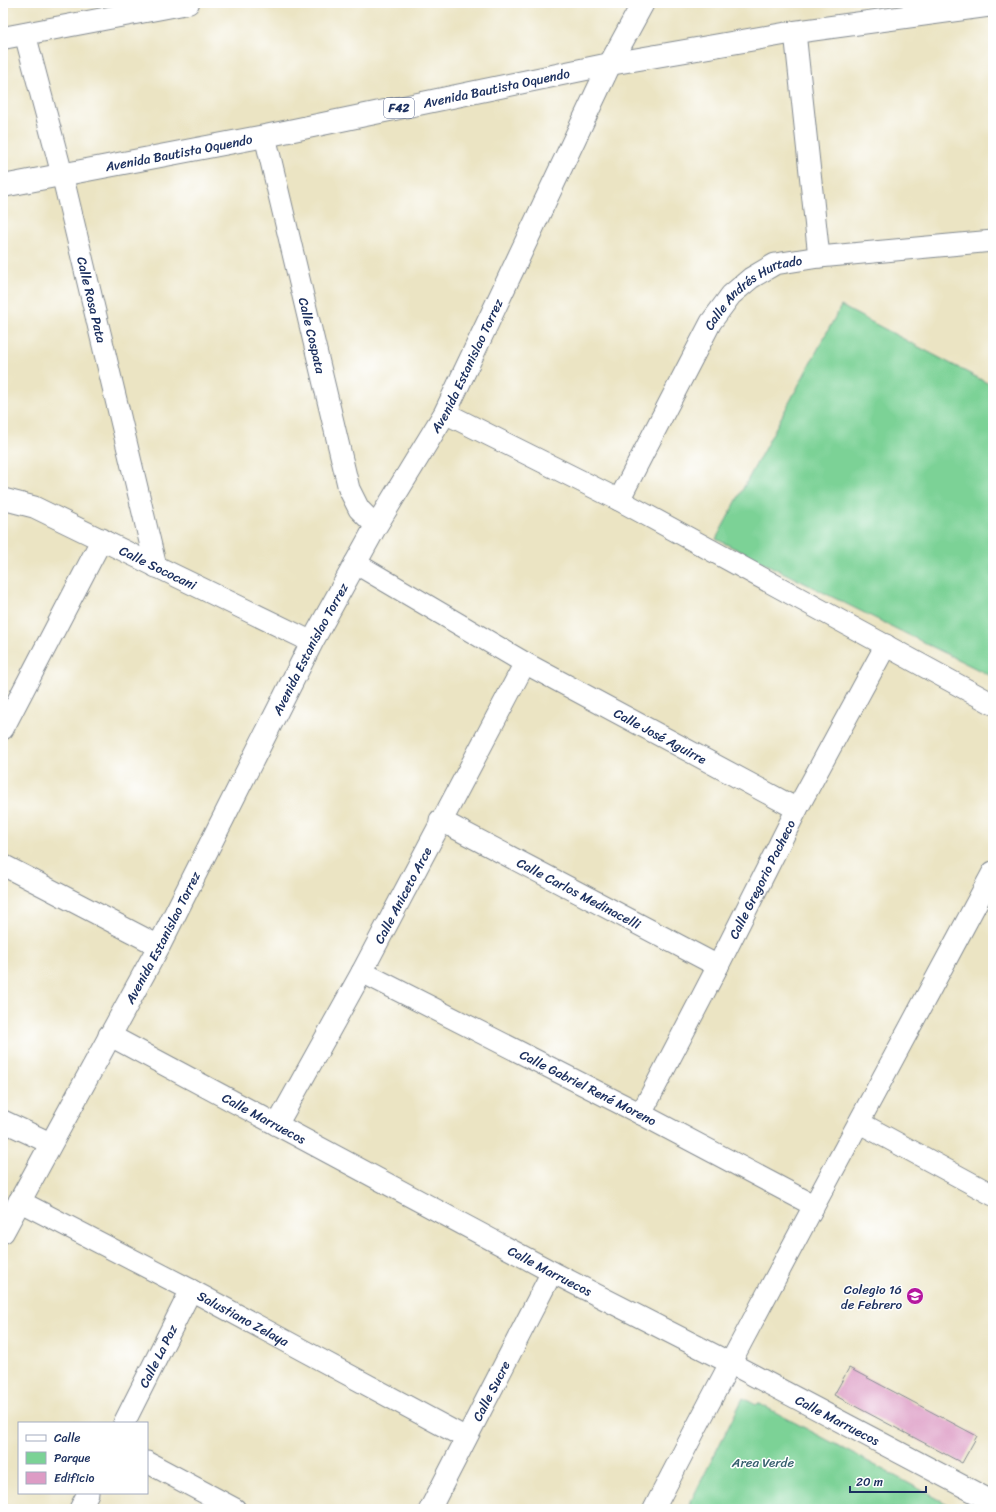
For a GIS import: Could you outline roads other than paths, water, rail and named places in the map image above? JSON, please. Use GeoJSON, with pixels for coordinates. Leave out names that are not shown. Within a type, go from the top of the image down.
{"type":"FeatureCollection","features":[{"type":"Feature","properties":{"kind":"street"},"geometry":{"type":"LineString","coordinates":[[3,38],[188,3]]}},
{"type":"Feature","properties":{"kind":"street","name":"Avenida Estanislao Torrez"},"geometry":{"type":"LineString","coordinates":[[3,1232],[109,1035],[160,946],[312,642],[376,526],[445,413],[610,64],[643,3]]}},
{"type":"Feature","properties":{"kind":"street","name":"Avenida Bautista Oquendo"},"geometry":{"type":"LineString","coordinates":[[3,186],[265,136],[610,64],[795,32],[993,5]]}},
{"type":"Feature","properties":{"kind":"street"},"geometry":{"type":"LineString","coordinates":[[795,32],[819,258]]}},
{"type":"Feature","properties":{"kind":"street","name":"Calle Rosa Pata"},"geometry":{"type":"LineString","coordinates":[[25,34],[62,174],[156,567]]}},
{"type":"Feature","properties":{"kind":"street","name":"Calle Cospata"},"geometry":{"type":"LineString","coordinates":[[265,136],[349,489],[359,509],[376,526]]}},
{"type":"Feature","properties":{"kind":"street","name":"Calle Andrés Hurtado"},"geometry":{"type":"LineString","coordinates":[[619,500],[711,322],[731,294],[751,278],[775,264],[819,258],[993,241]]}},
{"type":"Feature","properties":{"kind":"street"},"geometry":{"type":"LineString","coordinates":[[445,413],[619,500],[993,704]]}},
{"type":"Feature","properties":{"kind":"street","name":"Calle Sococani"},"geometry":{"type":"LineString","coordinates":[[3,499],[34,507],[102,538],[156,567],[312,642]]}},
{"type":"Feature","properties":{"kind":"street"},"geometry":{"type":"LineString","coordinates":[[3,729],[102,538]]}},
{"type":"Feature","properties":{"kind":"street","name":"Calle José Aguirre"},"geometry":{"type":"LineString","coordinates":[[355,563],[525,663],[797,809]]}},
{"type":"Feature","properties":{"kind":"street","name":"Calle Gregorio Pacheco"},"geometry":{"type":"LineString","coordinates":[[641,1114],[797,809],[886,645]]}},
{"type":"Feature","properties":{"kind":"street","name":"Calle Aniceto Arce"},"geometry":{"type":"LineString","coordinates":[[277,1125],[362,972],[440,820],[525,663]]}},
{"type":"Feature","properties":{"kind":"street","name":"Calle Carlos Medinacelli"},"geometry":{"type":"LineString","coordinates":[[440,820],[718,966]]}},
{"type":"Feature","properties":{"kind":"street"},"geometry":{"type":"LineString","coordinates":[[3,865],[160,946]]}},
{"type":"Feature","properties":{"kind":"street"},"geometry":{"type":"LineString","coordinates":[[654,1509],[813,1205],[860,1123],[993,872]]}},
{"type":"Feature","properties":{"kind":"street","name":"Calle Gabriel René Moreno"},"geometry":{"type":"LineString","coordinates":[[362,972],[641,1114],[813,1205]]}},
{"type":"Feature","properties":{"kind":"street","name":"Calle Marruecos"},"geometry":{"type":"LineString","coordinates":[[109,1035],[552,1272],[730,1363],[993,1502]]}},
{"type":"Feature","properties":{"kind":"street"},"geometry":{"type":"LineString","coordinates":[[3,1121],[50,1143]]}},
{"type":"Feature","properties":{"kind":"street"},"geometry":{"type":"LineString","coordinates":[[860,1123],[993,1195]]}},
{"type":"Feature","properties":{"kind":"street","name":"Salustiano Zelaya"},"geometry":{"type":"LineString","coordinates":[[19,1201],[191,1290],[466,1438]]}},
{"type":"Feature","properties":{"kind":"street","name":"Calle Sucre"},"geometry":{"type":"LineString","coordinates":[[430,1509],[552,1272]]}},
{"type":"Feature","properties":{"kind":"street","name":"Calle La Paz"},"geometry":{"type":"LineString","coordinates":[[125,1422],[191,1290]]}},
{"type":"Feature","properties":{"kind":"street"},"geometry":{"type":"LineString","coordinates":[[148,1463],[235,1509]]}},
{"type":"Feature","properties":{"kind":"street"},"geometry":{"type":"LineString","coordinates":[[80,1509],[88,1494]]}},
{"type":"Feature","properties":{"kind":"place","name":"Colegio 16 de Febrero"},"geometry":{"type":"Point","coordinates":[915,1296]}},
{"type":"Feature","properties":{"kind":"park label","name":"Area Verde"},"geometry":{"type":"Point","coordinates":[763,1462]}}]}
